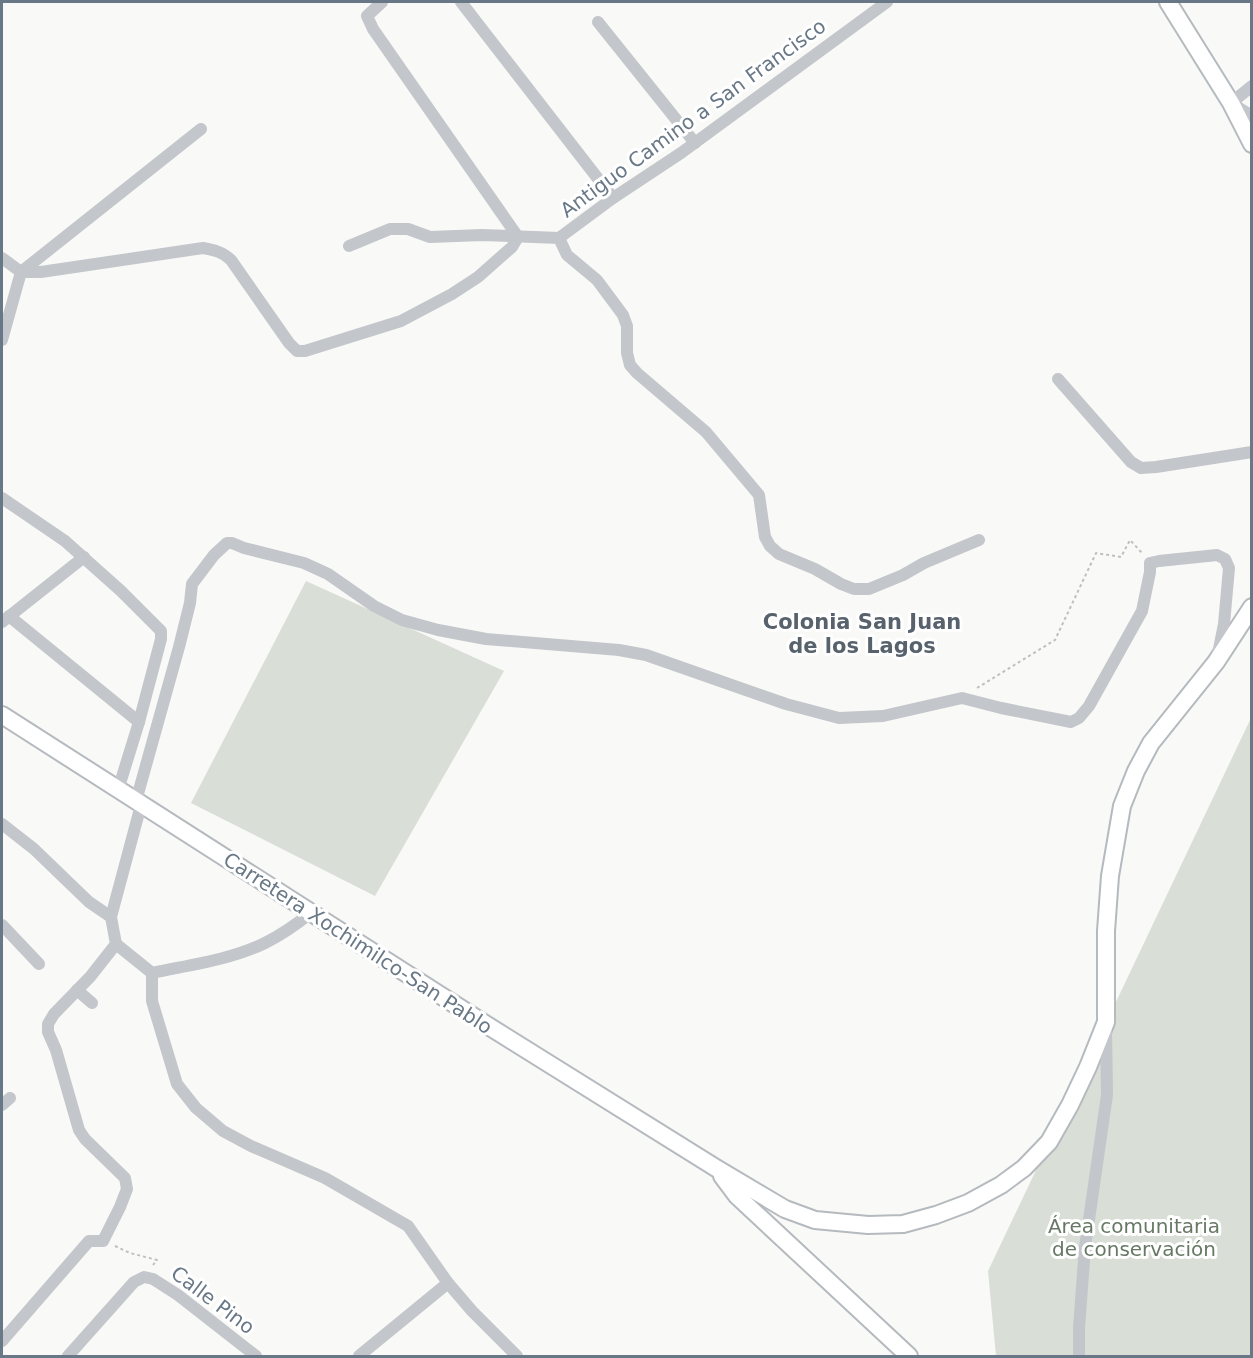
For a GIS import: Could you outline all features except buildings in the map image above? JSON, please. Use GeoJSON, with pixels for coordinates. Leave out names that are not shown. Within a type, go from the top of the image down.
{"type":"FeatureCollection","features":[{"type":"Feature","properties":{"kind":"street"},"geometry":{"type":"LineString","coordinates":[[2,258],[21,272],[41,272],[203,248],[220,252],[231,260],[297,351],[305,351],[401,321],[452,294],[478,277],[512,247],[518,237],[373,29],[367,16],[382,2]]}},
{"type":"Feature","properties":{"kind":"street"},"geometry":{"type":"LineString","coordinates":[[461,2],[613,198]]}},
{"type":"Feature","properties":{"kind":"street","name":"Antiguo Camino a San Francisco"},"geometry":{"type":"LineString","coordinates":[[349,246],[390,229],[408,230],[429,237],[559,238],[613,198],[695,143],[887,2]]}},
{"type":"Feature","properties":{"kind":"street"},"geometry":{"type":"LineString","coordinates":[[1168,2],[1231,103],[1251,144]]}},
{"type":"Feature","properties":{"kind":"street"},"geometry":{"type":"LineString","coordinates":[[597,22],[695,143]]}},
{"type":"Feature","properties":{"kind":"street"},"geometry":{"type":"LineString","coordinates":[[1231,103],[1251,87]]}},
{"type":"Feature","properties":{"kind":"street"},"geometry":{"type":"LineString","coordinates":[[1231,103],[1251,116]]}},
{"type":"Feature","properties":{"kind":"street"},"geometry":{"type":"LineString","coordinates":[[2,340],[21,272],[201,129]]}},
{"type":"Feature","properties":{"kind":"street"},"geometry":{"type":"LineString","coordinates":[[559,238],[567,255],[597,280],[623,315],[627,326],[627,353],[630,365],[706,432],[759,495],[765,537],[770,546],[779,554],[815,569],[841,584],[854,589],[869,589],[903,576],[924,563],[979,540]]}},
{"type":"Feature","properties":{"kind":"street"},"geometry":{"type":"LineString","coordinates":[[1058,379],[1131,462],[1141,468],[1251,452]]}},
{"type":"Feature","properties":{"kind":"street"},"geometry":{"type":"LineString","coordinates":[[2,498],[65,541],[121,591],[160,631],[161,639],[139,722],[118,789]]}},
{"type":"Feature","properties":{"kind":"street"},"geometry":{"type":"LineString","coordinates":[[152,973],[117,944],[111,917],[190,603],[192,584],[214,555],[227,543],[304,562],[328,574],[374,606],[402,620],[438,630],[486,639],[637,653],[786,704],[839,718],[883,716],[962,698],[1071,722],[1079,718],[1089,706],[1142,611],[1150,563],[1217,555],[1225,559],[1229,568],[1225,613],[1216,662]]}},
{"type":"Feature","properties":{"kind":"street"},"geometry":{"type":"LineString","coordinates":[[84,557],[5,619],[139,722]]}},
{"type":"Feature","properties":{"kind":"street"},"geometry":{"type":"LineString","coordinates":[[1078,1356],[1085,1247],[1107,1095],[1106,931],[1110,876],[1122,806],[1136,771],[1151,744],[1216,662],[1251,607]]}},
{"type":"Feature","properties":{"kind":"street","name":"Carretera Xochimilco-San Pablo"},"geometry":{"type":"LineString","coordinates":[[2,715],[490,1027],[716,1168],[785,1209],[815,1220],[868,1225],[903,1224],[968,1203],[1001,1185],[1023,1168],[1049,1142],[1070,1105],[1106,1022]]}},
{"type":"Feature","properties":{"kind":"street"},"geometry":{"type":"LineString","coordinates":[[2,824],[34,849],[88,902],[111,917]]}},
{"type":"Feature","properties":{"kind":"street"},"geometry":{"type":"LineString","coordinates":[[152,973],[231,956],[264,944],[312,912]]}},
{"type":"Feature","properties":{"kind":"street"},"geometry":{"type":"LineString","coordinates":[[2,925],[39,964]]}},
{"type":"Feature","properties":{"kind":"street"},"geometry":{"type":"LineString","coordinates":[[2,1341],[89,1241],[103,1241],[126,1189],[124,1178],[79,1130],[56,1050],[48,1032],[48,1024],[54,1014],[117,944]]}},
{"type":"Feature","properties":{"kind":"street"},"geometry":{"type":"LineString","coordinates":[[152,973],[152,1002],[177,1084],[196,1108],[223,1131],[251,1146],[325,1178],[408,1226],[448,1283],[517,1356]]}},
{"type":"Feature","properties":{"kind":"street"},"geometry":{"type":"LineString","coordinates":[[77,990],[92,1003]]}},
{"type":"Feature","properties":{"kind":"street"},"geometry":{"type":"LineString","coordinates":[[716,1168],[737,1196],[909,1356]]}},
{"type":"Feature","properties":{"kind":"street"},"geometry":{"type":"LineString","coordinates":[[68,1356],[134,1282],[144,1277]]}},
{"type":"Feature","properties":{"kind":"street","name":"Calle Pino"},"geometry":{"type":"LineString","coordinates":[[144,1277],[178,1295],[256,1356]]}},
{"type":"Feature","properties":{"kind":"street"},"geometry":{"type":"LineString","coordinates":[[359,1356],[448,1283]]}},
{"type":"Feature","properties":{"kind":"path"},"geometry":{"type":"LineString","coordinates":[[962,698],[1055,640],[1096,554],[1121,557],[1130,540],[1150,563]]}},
{"type":"Feature","properties":{"kind":"path","name":"Calle Pino"},"geometry":{"type":"LineString","coordinates":[[103,1241],[130,1253],[157,1260],[144,1277]]}},
{"type":"Feature","properties":{"kind":"green space"},"geometry":{"type":"Polygon","coordinates":[[[306,581],[504,671],[375,896],[191,803],[306,581]]]}},
{"type":"Feature","properties":{"kind":"green space","name":"Área comunitaria de conservación"},"geometry":{"type":"Polygon","coordinates":[[[1251,718],[1251,1356],[996,1356],[988,1271],[1251,718]]]}},
{"type":"Feature","properties":{"kind":"district","name":"Colonia San Juan de los Lagos"},"geometry":{"type":"Point","coordinates":[862,634]}}]}
